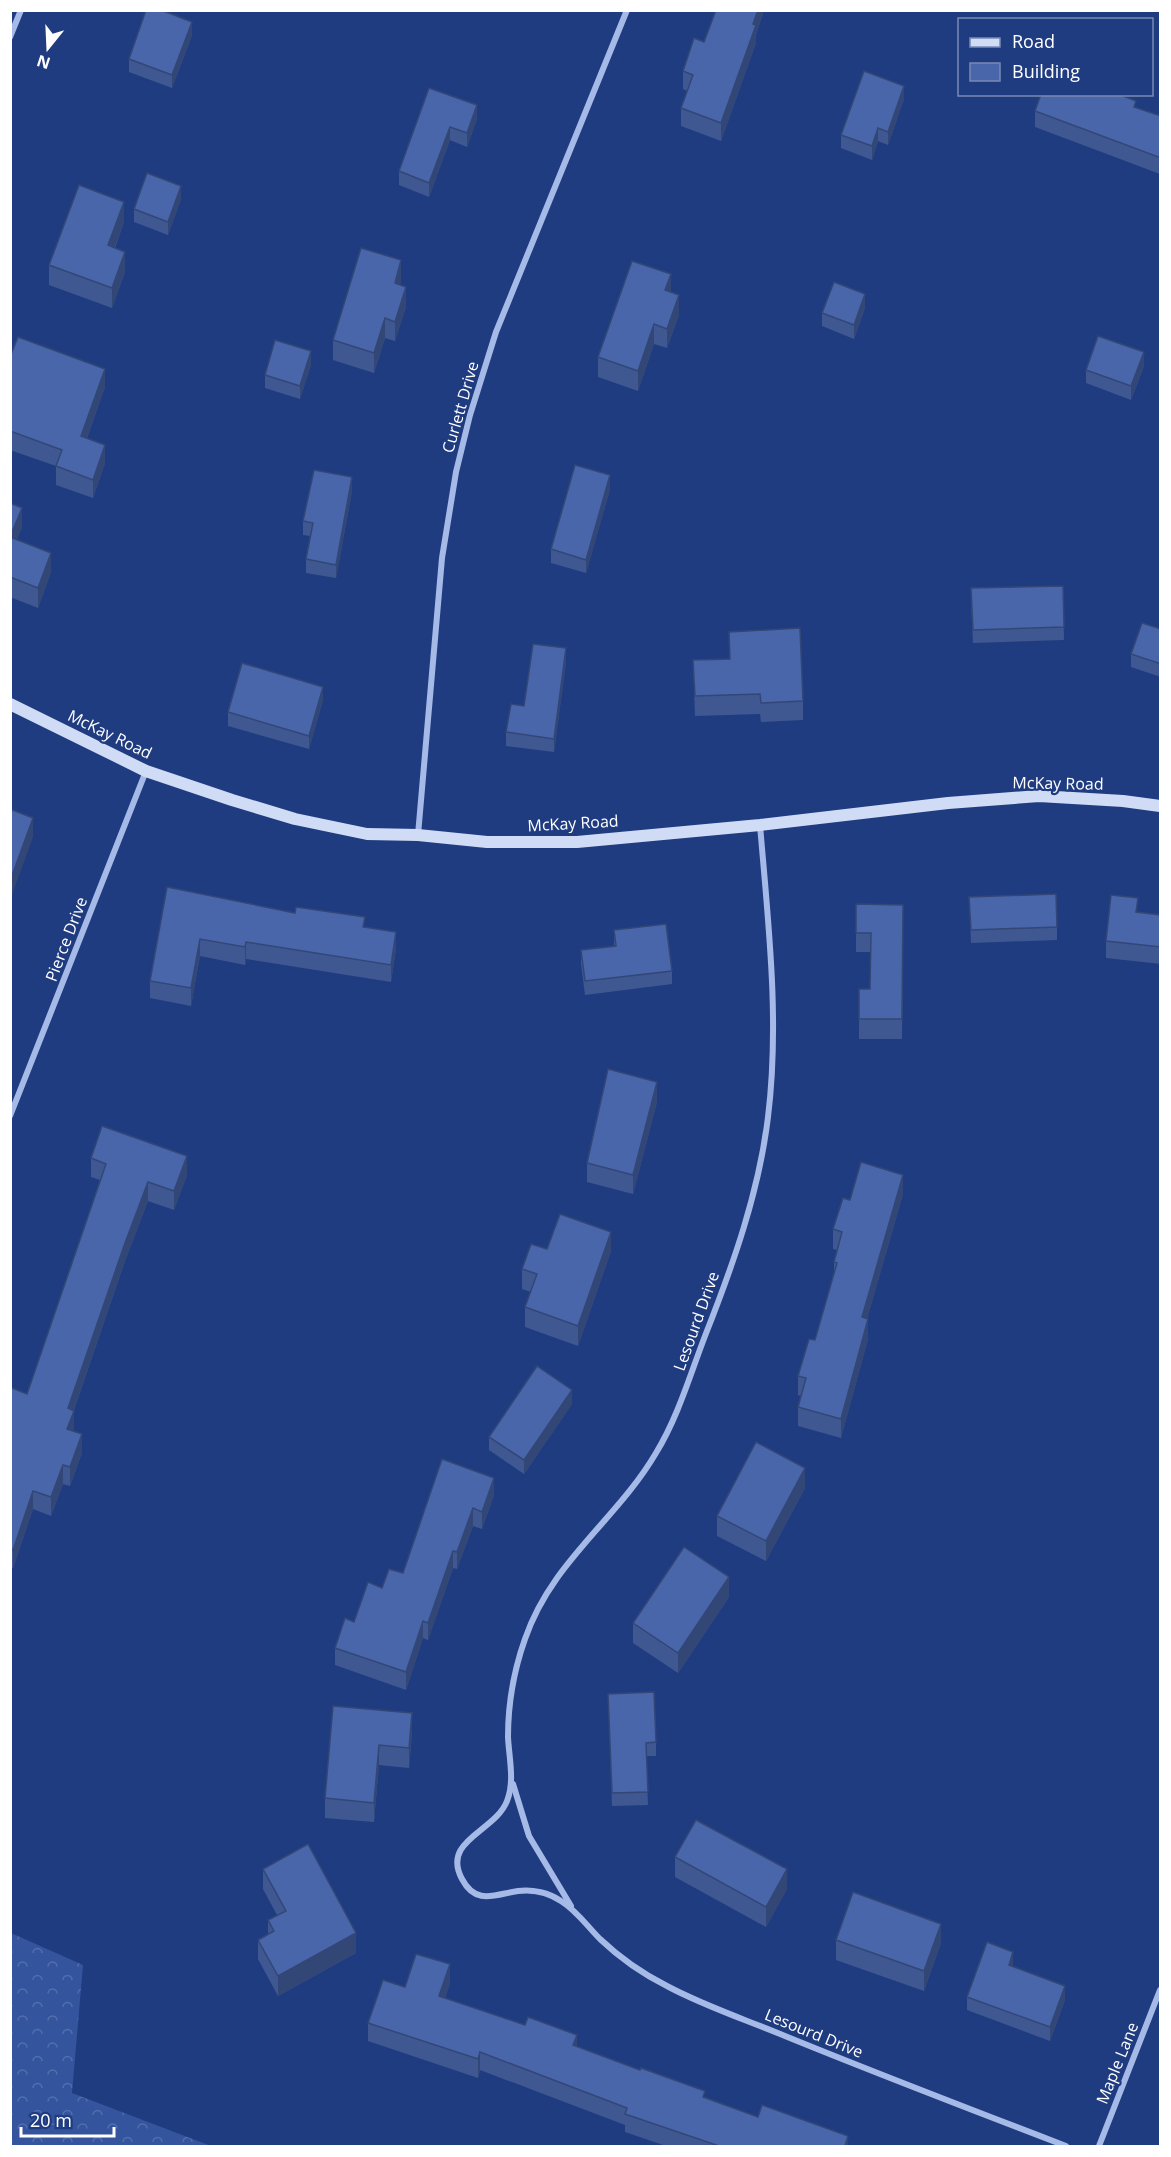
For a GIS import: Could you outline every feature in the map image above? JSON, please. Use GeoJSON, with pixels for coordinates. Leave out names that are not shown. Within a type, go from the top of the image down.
{"type":"FeatureCollection","features":[{"type":"Feature","properties":{"kind":"street"},"geometry":{"type":"LineString","coordinates":[[10,37],[21,10]]}},
{"type":"Feature","properties":{"kind":"street","name":"Curlett Drive"},"geometry":{"type":"LineString","coordinates":[[418,835],[442,558],[456,472],[470,415],[496,332],[627,10]]}},
{"type":"Feature","properties":{"kind":"street","name":"McKay Road"},"geometry":{"type":"LineString","coordinates":[[10,704],[146,771],[295,819],[367,834],[418,835],[487,842],[577,842],[760,825],[948,803],[1039,796],[1123,801],[1161,806]]}},
{"type":"Feature","properties":{"kind":"street","name":"Pierce Drive"},"geometry":{"type":"LineString","coordinates":[[10,1116],[146,771]]}},
{"type":"Feature","properties":{"kind":"street","name":"Lesourd Drive"},"geometry":{"type":"LineString","coordinates":[[760,825],[772,1005],[772,1070],[768,1119],[745,1224],[672,1423],[656,1454],[633,1487],[559,1572],[541,1602],[516,1667],[510,1702],[508,1736],[511,1780],[508,1799],[500,1815],[460,1848],[457,1864],[460,1876],[469,1890],[482,1896],[494,1897],[517,1891],[536,1891],[555,1897],[572,1909],[601,1940],[634,1967],[671,1989],[846,2061],[1066,2146]]}},
{"type":"Feature","properties":{"kind":"street","name":"Lesourd Drive"},"geometry":{"type":"LineString","coordinates":[[511,1780],[529,1836],[572,1909]]}},
{"type":"Feature","properties":{"kind":"street","name":"Maple Lane"},"geometry":{"type":"LineString","coordinates":[[1099,2146],[1161,1990]]}},
{"type":"Feature","properties":{"kind":"green space"},"geometry":{"type":"Polygon","coordinates":[[[11,1933],[83,1965],[72,2093],[211,2146],[11,2146],[11,1933]]]}},
{"type":"Feature","properties":{"kind":"building"},"geometry":{"type":"Polygon","coordinates":[[[146,10],[161,10],[192,22],[172,75],[129,59],[146,10]]]}},
{"type":"Feature","properties":{"kind":"building"},"geometry":{"type":"Polygon","coordinates":[[[716,10],[758,10],[753,24],[756,25],[721,123],[681,108],[693,75],[683,71],[694,38],[704,42],[716,10]]]}},
{"type":"Feature","properties":{"kind":"building"},"geometry":{"type":"Polygon","coordinates":[[[864,71],[904,86],[888,132],[878,128],[872,146],[841,135],[864,71]]]}},
{"type":"Feature","properties":{"kind":"building"},"geometry":{"type":"Polygon","coordinates":[[[429,88],[477,105],[467,133],[450,127],[429,183],[399,171],[429,88]]]}},
{"type":"Feature","properties":{"kind":"building"},"geometry":{"type":"Polygon","coordinates":[[[1040,96],[1123,96],[1136,101],[1134,107],[1161,116],[1161,158],[1035,111],[1040,96]]]}},
{"type":"Feature","properties":{"kind":"building"},"geometry":{"type":"Polygon","coordinates":[[[147,173],[181,186],[168,222],[134,209],[147,173]]]}},
{"type":"Feature","properties":{"kind":"building"},"geometry":{"type":"Polygon","coordinates":[[[79,185],[124,202],[108,245],[125,252],[112,288],[49,265],[79,185]]]}},
{"type":"Feature","properties":{"kind":"building"},"geometry":{"type":"Polygon","coordinates":[[[361,248],[401,260],[395,283],[406,287],[395,322],[385,318],[374,353],[333,340],[361,248]]]}},
{"type":"Feature","properties":{"kind":"building"},"geometry":{"type":"Polygon","coordinates":[[[632,261],[671,274],[665,290],[679,295],[667,329],[654,324],[638,371],[598,357],[632,261]]]}},
{"type":"Feature","properties":{"kind":"building"},"geometry":{"type":"Polygon","coordinates":[[[834,282],[865,294],[854,325],[822,313],[834,282]]]}},
{"type":"Feature","properties":{"kind":"building"},"geometry":{"type":"Polygon","coordinates":[[[1098,336],[1144,352],[1131,386],[1086,370],[1098,336]]]}},
{"type":"Feature","properties":{"kind":"building"},"geometry":{"type":"Polygon","coordinates":[[[18,337],[105,369],[81,436],[105,445],[93,480],[56,466],[62,450],[10,431],[10,357],[18,337]]]}},
{"type":"Feature","properties":{"kind":"building"},"geometry":{"type":"Polygon","coordinates":[[[275,340],[311,351],[300,386],[265,375],[275,340]]]}},
{"type":"Feature","properties":{"kind":"building"},"geometry":{"type":"Polygon","coordinates":[[[575,465],[610,475],[586,560],[551,549],[575,465]]]}},
{"type":"Feature","properties":{"kind":"building"},"geometry":{"type":"Polygon","coordinates":[[[314,470],[352,477],[336,565],[306,559],[313,523],[303,521],[314,470]]]}},
{"type":"Feature","properties":{"kind":"building"},"geometry":{"type":"Polygon","coordinates":[[[10,503],[22,508],[10,537],[10,503]]]}},
{"type":"Feature","properties":{"kind":"building"},"geometry":{"type":"Polygon","coordinates":[[[10,537],[51,553],[38,588],[10,577],[10,537]]]}},
{"type":"Feature","properties":{"kind":"building"},"geometry":{"type":"Polygon","coordinates":[[[1063,586],[1064,627],[973,630],[971,588],[1063,586]]]}},
{"type":"Feature","properties":{"kind":"building"},"geometry":{"type":"Polygon","coordinates":[[[1142,623],[1161,629],[1161,664],[1131,654],[1142,623]]]}},
{"type":"Feature","properties":{"kind":"building"},"geometry":{"type":"Polygon","coordinates":[[[800,628],[803,701],[761,703],[760,694],[695,696],[693,660],[730,659],[729,632],[800,628]]]}},
{"type":"Feature","properties":{"kind":"building"},"geometry":{"type":"Polygon","coordinates":[[[533,644],[566,648],[554,739],[506,732],[511,704],[524,706],[533,644]]]}},
{"type":"Feature","properties":{"kind":"building"},"geometry":{"type":"Polygon","coordinates":[[[242,663],[323,687],[309,736],[228,712],[242,663]]]}},
{"type":"Feature","properties":{"kind":"building"},"geometry":{"type":"Polygon","coordinates":[[[10,809],[33,818],[10,881],[10,809]]]}},
{"type":"Feature","properties":{"kind":"building"},"geometry":{"type":"Polygon","coordinates":[[[167,887],[295,913],[296,907],[365,917],[363,927],[396,932],[391,965],[246,942],[245,947],[200,939],[191,988],[150,981],[167,887]]]}},
{"type":"Feature","properties":{"kind":"building"},"geometry":{"type":"Polygon","coordinates":[[[1056,894],[1057,927],[971,930],[969,897],[1056,894]]]}},
{"type":"Feature","properties":{"kind":"building"},"geometry":{"type":"Polygon","coordinates":[[[1111,895],[1138,898],[1136,912],[1161,915],[1161,947],[1106,941],[1111,895]]]}},
{"type":"Feature","properties":{"kind":"building"},"geometry":{"type":"Polygon","coordinates":[[[856,904],[903,905],[902,1019],[859,1019],[859,989],[870,989],[871,933],[856,933],[856,904]]]}},
{"type":"Feature","properties":{"kind":"building"},"geometry":{"type":"Polygon","coordinates":[[[666,924],[672,971],[585,981],[581,950],[616,946],[614,930],[666,924]]]}},
{"type":"Feature","properties":{"kind":"building"},"geometry":{"type":"Polygon","coordinates":[[[608,1069],[657,1082],[633,1175],[587,1163],[608,1069]]]}},
{"type":"Feature","properties":{"kind":"building"},"geometry":{"type":"Polygon","coordinates":[[[102,1126],[187,1156],[174,1191],[148,1182],[68,1408],[74,1411],[67,1429],[82,1434],[70,1467],[63,1465],[51,1497],[33,1491],[13,1550],[10,1549],[10,1392],[12,1388],[27,1394],[106,1164],[91,1158],[102,1126]]]}},
{"type":"Feature","properties":{"kind":"building"},"geometry":{"type":"Polygon","coordinates":[[[861,1162],[903,1175],[862,1317],[868,1319],[841,1419],[798,1407],[806,1378],[798,1376],[809,1339],[815,1340],[837,1263],[834,1262],[842,1232],[833,1229],[843,1198],[850,1200],[861,1162]]]}},
{"type":"Feature","properties":{"kind":"building"},"geometry":{"type":"Polygon","coordinates":[[[560,1214],[611,1232],[578,1326],[525,1307],[537,1274],[522,1269],[531,1244],[547,1249],[560,1214]]]}},
{"type":"Feature","properties":{"kind":"building"},"geometry":{"type":"Polygon","coordinates":[[[537,1366],[572,1390],[524,1460],[489,1437],[537,1366]]]}},
{"type":"Feature","properties":{"kind":"building"},"geometry":{"type":"Polygon","coordinates":[[[756,1442],[805,1468],[766,1541],[717,1516],[756,1442]]]}},
{"type":"Feature","properties":{"kind":"building"},"geometry":{"type":"Polygon","coordinates":[[[442,1459],[494,1478],[482,1512],[473,1508],[457,1552],[453,1551],[428,1623],[423,1621],[406,1672],[335,1648],[345,1618],[354,1622],[368,1582],[382,1588],[389,1569],[403,1573],[442,1459]]]}},
{"type":"Feature","properties":{"kind":"building"},"geometry":{"type":"Polygon","coordinates":[[[684,1547],[729,1577],[678,1653],[633,1623],[684,1547]]]}},
{"type":"Feature","properties":{"kind":"building"},"geometry":{"type":"Polygon","coordinates":[[[654,1692],[656,1742],[646,1743],[648,1792],[612,1793],[608,1694],[654,1692]]]}},
{"type":"Feature","properties":{"kind":"building"},"geometry":{"type":"Polygon","coordinates":[[[333,1706],[412,1713],[409,1748],[379,1745],[374,1803],[325,1798],[333,1706]]]}},
{"type":"Feature","properties":{"kind":"building"},"geometry":{"type":"Polygon","coordinates":[[[696,1820],[787,1869],[766,1907],[675,1857],[696,1820]]]}},
{"type":"Feature","properties":{"kind":"building"},"geometry":{"type":"Polygon","coordinates":[[[308,1844],[356,1933],[278,1976],[258,1940],[274,1931],[268,1920],[286,1911],[263,1869],[308,1844]]]}},
{"type":"Feature","properties":{"kind":"building"},"geometry":{"type":"Polygon","coordinates":[[[853,1892],[941,1924],[924,1971],[836,1940],[853,1892]]]}},
{"type":"Feature","properties":{"kind":"building"},"geometry":{"type":"Polygon","coordinates":[[[987,1942],[1013,1952],[1009,1965],[1065,1986],[1050,2027],[967,1997],[987,1942]]]}},
{"type":"Feature","properties":{"kind":"building"},"geometry":{"type":"Polygon","coordinates":[[[416,1954],[450,1964],[439,1996],[525,2025],[528,2017],[577,2035],[573,2045],[705,2091],[703,2097],[758,2117],[762,2105],[848,2136],[845,2146],[719,2146],[625,2114],[627,2108],[480,2052],[478,2059],[368,2023],[383,1980],[405,1987],[416,1954]]]}}]}
